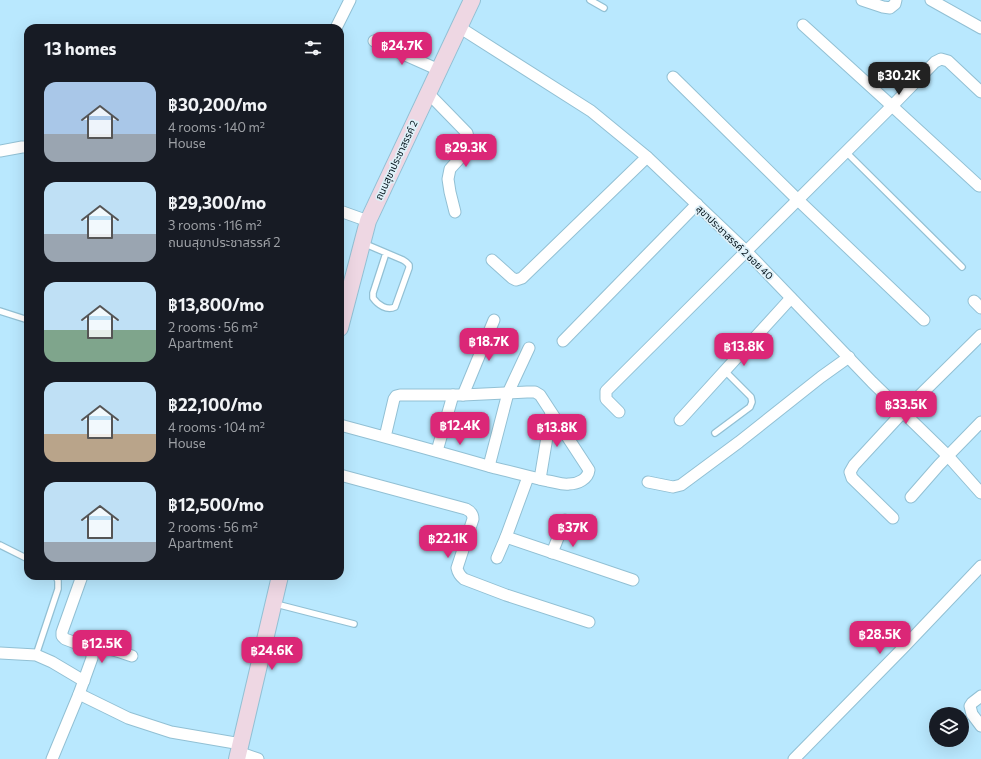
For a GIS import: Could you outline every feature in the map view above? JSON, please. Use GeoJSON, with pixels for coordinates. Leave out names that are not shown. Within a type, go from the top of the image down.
{"type":"FeatureCollection","features":[{"type":"Feature","properties":{"kind":"street"},"geometry":{"type":"LineString","coordinates":[[338,24],[350,0]]}},
{"type":"Feature","properties":{"kind":"street","name":"ถนนสุขาประชาสรรค์ 2"},"geometry":{"type":"LineString","coordinates":[[344,307],[368,221],[472,0]]}},
{"type":"Feature","properties":{"kind":"street"},"geometry":{"type":"LineString","coordinates":[[862,0],[890,8],[895,4],[896,0]]}},
{"type":"Feature","properties":{"kind":"street"},"geometry":{"type":"LineString","coordinates":[[931,0],[981,27]]}},
{"type":"Feature","properties":{"kind":"street"},"geometry":{"type":"LineString","coordinates":[[803,25],[979,186]]}},
{"type":"Feature","properties":{"kind":"street","name":"สุขาประชาสรรค์ 2 ซอย 40"},"geometry":{"type":"LineString","coordinates":[[459,27],[591,110],[647,157],[746,251],[948,456],[981,493]]}},
{"type":"Feature","properties":{"kind":"street"},"geometry":{"type":"LineString","coordinates":[[374,41],[439,70]]}},
{"type":"Feature","properties":{"kind":"street"},"geometry":{"type":"LineString","coordinates":[[619,412],[606,399],[606,391],[935,62],[941,59],[948,61],[981,92]]}},
{"type":"Feature","properties":{"kind":"street"},"geometry":{"type":"LineString","coordinates":[[673,77],[798,200],[924,320]]}},
{"type":"Feature","properties":{"kind":"street"},"geometry":{"type":"LineString","coordinates":[[428,93],[467,133],[469,141],[460,158],[450,169],[448,179],[455,212]]}},
{"type":"Feature","properties":{"kind":"street"},"geometry":{"type":"LineString","coordinates":[[0,151],[24,147]]}},
{"type":"Feature","properties":{"kind":"street"},"geometry":{"type":"LineString","coordinates":[[492,260],[512,278],[516,280],[522,278],[647,157]]}},
{"type":"Feature","properties":{"kind":"street"},"geometry":{"type":"LineString","coordinates":[[563,340],[697,204]]}},
{"type":"Feature","properties":{"kind":"street"},"geometry":{"type":"LineString","coordinates":[[344,212],[368,221]]}},
{"type":"Feature","properties":{"kind":"street"},"geometry":{"type":"LineString","coordinates":[[680,420],[791,298]]}},
{"type":"Feature","properties":{"kind":"street"},"geometry":{"type":"LineString","coordinates":[[437,451],[458,395],[494,320]]}},
{"type":"Feature","properties":{"kind":"street"},"geometry":{"type":"LineString","coordinates":[[893,518],[852,478],[850,472],[854,464],[903,412],[981,335]]}},
{"type":"Feature","properties":{"kind":"street"},"geometry":{"type":"LineString","coordinates":[[489,466],[508,393],[529,348]]}},
{"type":"Feature","properties":{"kind":"street"},"geometry":{"type":"LineString","coordinates":[[648,482],[673,487],[681,485],[849,357]]}},
{"type":"Feature","properties":{"kind":"street"},"geometry":{"type":"LineString","coordinates":[[344,425],[385,437],[437,451],[528,477],[570,485],[584,479],[588,475],[589,470],[540,396],[534,392],[396,396],[385,437]]}},
{"type":"Feature","properties":{"kind":"street"},"geometry":{"type":"LineString","coordinates":[[540,479],[551,413]]}},
{"type":"Feature","properties":{"kind":"street"},"geometry":{"type":"LineString","coordinates":[[910,497],[981,422]]}},
{"type":"Feature","properties":{"kind":"street"},"geometry":{"type":"LineString","coordinates":[[344,476],[466,508],[473,515],[473,519],[457,568],[460,576],[464,579],[506,595],[589,622]]}},
{"type":"Feature","properties":{"kind":"street"},"geometry":{"type":"LineString","coordinates":[[497,558],[528,477]]}},
{"type":"Feature","properties":{"kind":"street"},"geometry":{"type":"LineString","coordinates":[[552,553],[565,520]]}},
{"type":"Feature","properties":{"kind":"street"},"geometry":{"type":"LineString","coordinates":[[506,537],[632,580]]}},
{"type":"Feature","properties":{"kind":"street"},"geometry":{"type":"LineString","coordinates":[[794,759],[981,566]]}},
{"type":"Feature","properties":{"kind":"street"},"geometry":{"type":"LineString","coordinates":[[81,580],[62,632],[62,636],[65,639],[91,649],[104,648],[132,656]]}},
{"type":"Feature","properties":{"kind":"street"},"geometry":{"type":"LineString","coordinates":[[238,752],[279,580]]}},
{"type":"Feature","properties":{"kind":"street"},"geometry":{"type":"LineString","coordinates":[[52,759],[84,681],[92,658],[91,649]]}},
{"type":"Feature","properties":{"kind":"street"},"geometry":{"type":"LineString","coordinates":[[0,653],[36,655],[52,662],[84,681]]}},
{"type":"Feature","properties":{"kind":"street"},"geometry":{"type":"LineString","coordinates":[[79,694],[128,718],[258,759]]}},
{"type":"Feature","properties":{"kind":"street"},"geometry":{"type":"LineString","coordinates":[[981,696],[970,706],[972,714],[981,726]]}},
{"type":"Feature","properties":{"kind":"lane"},"geometry":{"type":"LineString","coordinates":[[590,0],[604,8]]}},
{"type":"Feature","properties":{"kind":"lane"},"geometry":{"type":"LineString","coordinates":[[846,152],[962,267]]}},
{"type":"Feature","properties":{"kind":"lane"},"geometry":{"type":"LineString","coordinates":[[362,243],[403,260],[409,265],[395,307],[391,309],[376,303],[373,298],[386,253]]}},
{"type":"Feature","properties":{"kind":"lane"},"geometry":{"type":"LineString","coordinates":[[0,311],[24,319]]}},
{"type":"Feature","properties":{"kind":"lane"},"geometry":{"type":"LineString","coordinates":[[715,433],[750,407],[752,402],[751,397],[725,371]]}},
{"type":"Feature","properties":{"kind":"lane"},"geometry":{"type":"LineString","coordinates":[[0,545],[24,556]]}},
{"type":"Feature","properties":{"kind":"lane"},"geometry":{"type":"LineString","coordinates":[[36,655],[58,588],[58,580]]}},
{"type":"Feature","properties":{"kind":"lane"},"geometry":{"type":"LineString","coordinates":[[274,603],[354,624]]}}]}
